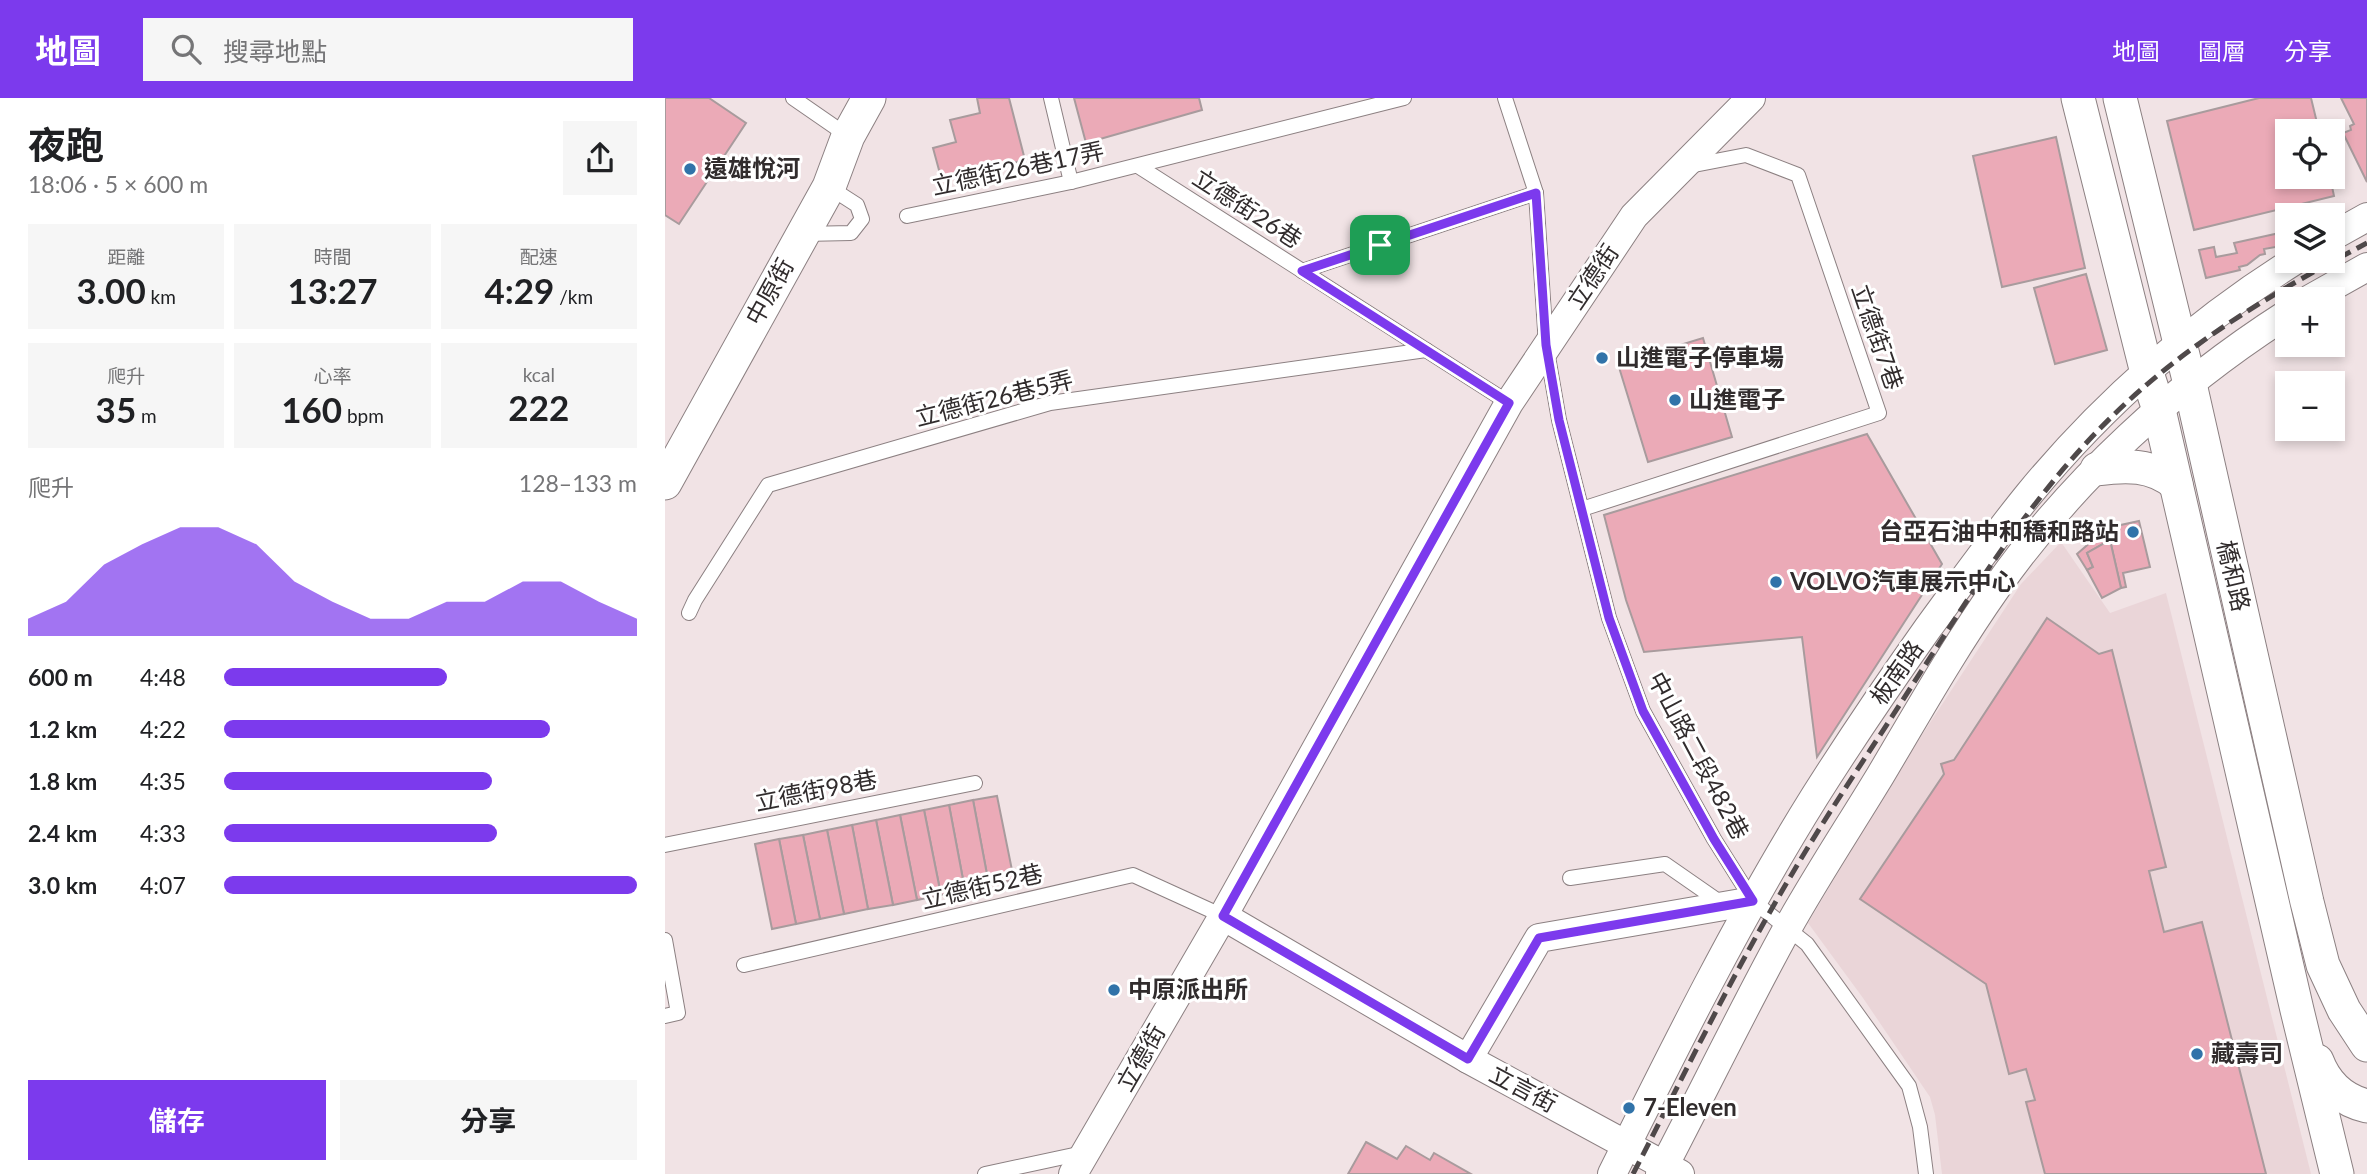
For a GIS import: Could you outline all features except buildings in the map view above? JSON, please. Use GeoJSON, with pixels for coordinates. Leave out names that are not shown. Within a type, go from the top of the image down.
{"type":"FeatureCollection","features":[{"type":"Feature","properties":{"kind":"street","name":"中原街"},"geometry":{"type":"LineString","coordinates":[[665,483],[829,187],[848,136],[869,98]]}},
{"type":"Feature","properties":{"kind":"street","name":"立德街"},"geometry":{"type":"LineString","coordinates":[[1080,1163],[1223,916],[1509,403],[1634,216],[1751,98]]}},
{"type":"Feature","properties":{"kind":"street","name":"橋和路"},"geometry":{"type":"LineString","coordinates":[[2078,98],[2147,373],[2159,410],[2337,1174]]}},
{"type":"Feature","properties":{"kind":"street","name":"橋和路"},"geometry":{"type":"LineString","coordinates":[[2120,98],[2190,384],[2323,965],[2356,1012],[2367,1045]]}},
{"type":"Feature","properties":{"kind":"street"},"geometry":{"type":"LineString","coordinates":[[2345,229],[2367,217]]}},
{"type":"Feature","properties":{"kind":"street"},"geometry":{"type":"LineString","coordinates":[[2331,287],[2367,267]]}},
{"type":"Feature","properties":{"kind":"street","name":"板南路"},"geometry":{"type":"LineString","coordinates":[[1612,1174],[1753,901],[1814,798],[1883,691],[1963,580],[2030,493],[2084,433],[2179,345],[2236,300],[2276,273]]}},
{"type":"Feature","properties":{"kind":"street","name":"板南路"},"geometry":{"type":"LineString","coordinates":[[1668,1172],[1788,928],[1955,648],[1999,584],[2052,518],[2097,469],[2159,410],[2190,384],[2275,323]]}},
{"type":"Feature","properties":{"kind":"street"},"geometry":{"type":"LineString","coordinates":[[2097,469],[2121,466],[2152,469],[2176,484]]}},
{"type":"Feature","properties":{"kind":"street"},"geometry":{"type":"LineString","coordinates":[[1468,1059],[1539,938],[1753,901]]}},
{"type":"Feature","properties":{"kind":"street","name":"立言街"},"geometry":{"type":"LineString","coordinates":[[1223,916],[1468,1059],[1626,1145],[1668,1172]]}},
{"type":"Feature","properties":{"kind":"street","name":"橋和路"},"geometry":{"type":"LineString","coordinates":[[2297,1010],[2327,1081],[2339,1094],[2367,1106]]}},
{"type":"Feature","properties":{"kind":"lane"},"geometry":{"type":"LineString","coordinates":[[793,98],[848,136]]}},
{"type":"Feature","properties":{"kind":"lane"},"geometry":{"type":"LineString","coordinates":[[1051,98],[1071,182]]}},
{"type":"Feature","properties":{"kind":"lane","name":"立德街26巷17弄"},"geometry":{"type":"LineString","coordinates":[[907,216],[1071,182],[1404,98]]}},
{"type":"Feature","properties":{"kind":"lane","name":"中山路二段482巷"},"geometry":{"type":"LineString","coordinates":[[1505,98],[1536,193],[1546,345],[1559,420],[1609,618],[1643,711],[1714,839],[1753,901],[1807,944],[1909,1086],[1920,1126],[1926,1174]]}},
{"type":"Feature","properties":{"kind":"lane","name":"立德街7巷"},"geometry":{"type":"LineString","coordinates":[[1582,509],[1879,414],[1798,175],[1747,155],[1681,167]]}},
{"type":"Feature","properties":{"kind":"lane","name":"立德街26巷"},"geometry":{"type":"LineString","coordinates":[[1138,166],[1509,403]]}},
{"type":"Feature","properties":{"kind":"lane"},"geometry":{"type":"LineString","coordinates":[[802,234],[851,233],[862,219],[857,205],[829,187]]}},
{"type":"Feature","properties":{"kind":"lane"},"geometry":{"type":"LineString","coordinates":[[1302,271],[1536,193]]}},
{"type":"Feature","properties":{"kind":"lane","name":"立德街26巷5弄"},"geometry":{"type":"LineString","coordinates":[[689,613],[768,485],[1051,403],[1426,350]]}},
{"type":"Feature","properties":{"kind":"lane","name":"立德街98巷"},"geometry":{"type":"LineString","coordinates":[[665,845],[975,783]]}},
{"type":"Feature","properties":{"kind":"lane"},"geometry":{"type":"LineString","coordinates":[[1570,878],[1665,864],[1725,905]]}},
{"type":"Feature","properties":{"kind":"lane","name":"立德街52巷"},"geometry":{"type":"LineString","coordinates":[[744,965],[1133,875],[1223,916]]}},
{"type":"Feature","properties":{"kind":"lane"},"geometry":{"type":"LineString","coordinates":[[665,940],[678,1013],[665,1016]]}},
{"type":"Feature","properties":{"kind":"lane"},"geometry":{"type":"LineString","coordinates":[[985,1174],[1080,1163]]}},
{"type":"Feature","properties":{"kind":"shaded area"},"geometry":{"type":"Polygon","coordinates":[[[2061,542],[2110,613],[2166,593],[2311,1174],[1942,1174],[1935,1115],[1930,1097],[1808,923],[1899,770],[2021,584],[2061,542]]]}},
{"type":"Feature","properties":{"kind":"railway"},"geometry":{"type":"LineString","coordinates":[[1633,1174],[1730,985],[1806,850],[1961,610],[2037,502],[2094,435],[2125,404],[2181,357],[2271,296],[2367,243]]}},
{"type":"Feature","properties":{"kind":"place","name":"遠雄悅河"},"geometry":{"type":"Point","coordinates":[690,169]}},
{"type":"Feature","properties":{"kind":"place","name":"山進電子停車場"},"geometry":{"type":"Point","coordinates":[1602,358]}},
{"type":"Feature","properties":{"kind":"place","name":"山進電子"},"geometry":{"type":"Point","coordinates":[1675,400]}},
{"type":"Feature","properties":{"kind":"place","name":"台亞石油中和穚和路站"},"geometry":{"type":"Point","coordinates":[2133,532]}},
{"type":"Feature","properties":{"kind":"place","name":"VOLVO汽車展示中心"},"geometry":{"type":"Point","coordinates":[1776,582]}},
{"type":"Feature","properties":{"kind":"place","name":"中原派出所"},"geometry":{"type":"Point","coordinates":[1114,990]}},
{"type":"Feature","properties":{"kind":"place","name":"藏壽司"},"geometry":{"type":"Point","coordinates":[2197,1054]}},
{"type":"Feature","properties":{"kind":"place","name":"7-Eleven"},"geometry":{"type":"Point","coordinates":[1629,1108]}},
{"type":"Feature","properties":{"kind":"route"},"geometry":{"type":"LineString","coordinates":[[1536,193],[1546,345],[1559,420],[1609,618],[1643,711],[1714,839],[1753,901],[1539,938],[1468,1059],[1223,916],[1509,403],[1302,271],[1380,245],[1536,193]]}}]}
